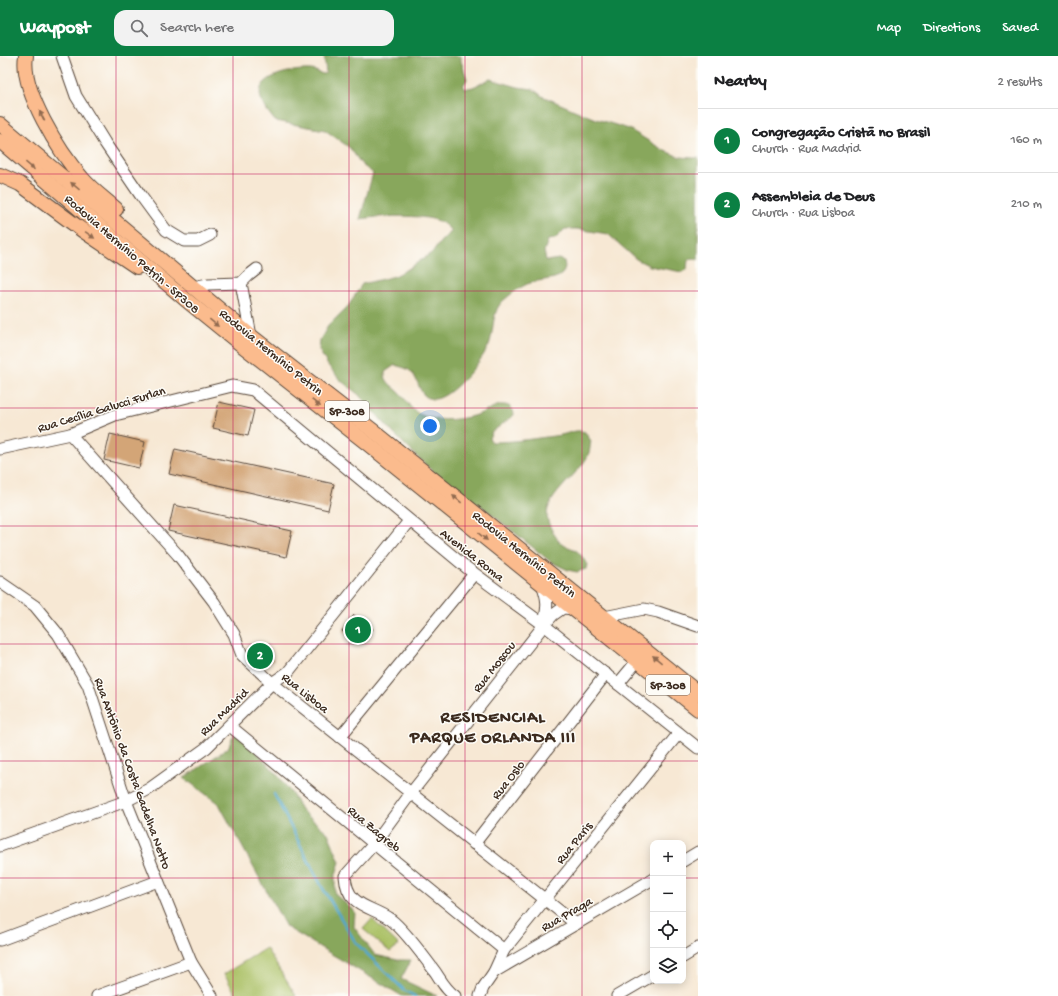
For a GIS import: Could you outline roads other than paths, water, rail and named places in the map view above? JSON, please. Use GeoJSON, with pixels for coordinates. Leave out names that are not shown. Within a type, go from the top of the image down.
{"type":"FeatureCollection","features":[{"type":"Feature","properties":{"kind":"main road"},"geometry":{"type":"LineString","coordinates":[[26,56],[26,80],[31,95],[54,140],[82,179],[122,215],[170,264],[188,289]]}},
{"type":"Feature","properties":{"kind":"main road","name":"Rodovia Hermínio Petrin"},"geometry":{"type":"LineString","coordinates":[[0,124],[188,289],[251,336],[376,434],[698,693]]}},
{"type":"Feature","properties":{"kind":"main road","name":"Rodovia Hermínio Petrin - SP308"},"geometry":{"type":"LineString","coordinates":[[0,140],[188,289],[243,346],[368,444],[698,709]]}},
{"type":"Feature","properties":{"kind":"main road"},"geometry":{"type":"LineString","coordinates":[[0,175],[20,184],[82,230],[188,289]]}},
{"type":"Feature","properties":{"kind":"street"},"geometry":{"type":"LineString","coordinates":[[62,56],[76,96],[141,196],[166,230],[184,241],[198,241],[210,235]]}},
{"type":"Feature","properties":{"kind":"street"},"geometry":{"type":"LineString","coordinates":[[188,289],[208,284],[241,283],[257,269]]}},
{"type":"Feature","properties":{"kind":"street"},"geometry":{"type":"LineString","coordinates":[[241,283],[251,336]]}},
{"type":"Feature","properties":{"kind":"street","name":"Rua Cecília Galucci Furlan"},"geometry":{"type":"LineString","coordinates":[[0,449],[70,434],[115,415],[232,386]]}},
{"type":"Feature","properties":{"kind":"street","name":"Avenida Roma"},"geometry":{"type":"LineString","coordinates":[[232,386],[253,390],[474,574],[544,625],[698,748]]}},
{"type":"Feature","properties":{"kind":"street","name":"Rua Lisboa"},"geometry":{"type":"LineString","coordinates":[[70,434],[178,555],[218,609],[234,634],[242,655],[272,683],[576,924]]}},
{"type":"Feature","properties":{"kind":"street","name":"Rua Madrid"},"geometry":{"type":"LineString","coordinates":[[0,846],[126,800],[150,789],[206,748],[272,683],[288,672],[409,520]]}},
{"type":"Feature","properties":{"kind":"street"},"geometry":{"type":"LineString","coordinates":[[340,737],[474,574]]}},
{"type":"Feature","properties":{"kind":"street","name":"Rua Antônio da Costa Gadelha Netto"},"geometry":{"type":"LineString","coordinates":[[0,582],[35,606],[58,634],[88,685],[126,800],[158,881],[191,962],[212,996]]}},
{"type":"Feature","properties":{"kind":"street"},"geometry":{"type":"LineString","coordinates":[[541,584],[547,596],[544,625]]}},
{"type":"Feature","properties":{"kind":"street","name":"Rua Moscou"},"geometry":{"type":"LineString","coordinates":[[455,996],[444,986],[436,973],[409,939],[390,920],[352,898],[346,887],[345,876],[373,845],[411,793],[544,625],[553,615],[563,608],[574,609]]}},
{"type":"Feature","properties":{"kind":"street"},"geometry":{"type":"LineString","coordinates":[[604,617],[644,609],[658,612],[698,626]]}},
{"type":"Feature","properties":{"kind":"street"},"geometry":{"type":"LineString","coordinates":[[618,684],[638,660]]}},
{"type":"Feature","properties":{"kind":"street","name":"Rua Oslo"},"geometry":{"type":"LineString","coordinates":[[474,844],[606,674]]}},
{"type":"Feature","properties":{"kind":"street","name":"Rua Zagreb"},"geometry":{"type":"LineString","coordinates":[[230,726],[307,788],[373,845],[504,950]]}},
{"type":"Feature","properties":{"kind":"street","name":"Rua Paris"},"geometry":{"type":"LineString","coordinates":[[480,996],[483,988],[494,972],[504,950],[679,732]]}},
{"type":"Feature","properties":{"kind":"street"},"geometry":{"type":"LineString","coordinates":[[686,859],[698,852]]}},
{"type":"Feature","properties":{"kind":"street"},"geometry":{"type":"LineString","coordinates":[[0,940],[158,881]]}},
{"type":"Feature","properties":{"kind":"street","name":"Rua Praga"},"geometry":{"type":"LineString","coordinates":[[494,972],[650,881]]}},
{"type":"Feature","properties":{"kind":"street"},"geometry":{"type":"LineString","coordinates":[[686,955],[698,948]]}},
{"type":"Feature","properties":{"kind":"street"},"geometry":{"type":"LineString","coordinates":[[96,996],[191,962]]}},
{"type":"Feature","properties":{"kind":"street"},"geometry":{"type":"LineString","coordinates":[[617,996],[650,977]]}},
{"type":"Feature","properties":{"kind":"waterway"},"geometry":{"type":"LineString","coordinates":[[274,794],[322,887],[356,943],[405,991],[415,996]]}},
{"type":"Feature","properties":{"kind":"place","name":"Congregação Cristã no Brasil"},"geometry":{"type":"Point","coordinates":[358,630]}},
{"type":"Feature","properties":{"kind":"place","name":"Assembleia de Deus"},"geometry":{"type":"Point","coordinates":[260,656]}},
{"type":"Feature","properties":{"kind":"district","name":"RESIDENCIAL PARQUE ORLANDA III"},"geometry":{"type":"Point","coordinates":[493,726]}}]}
